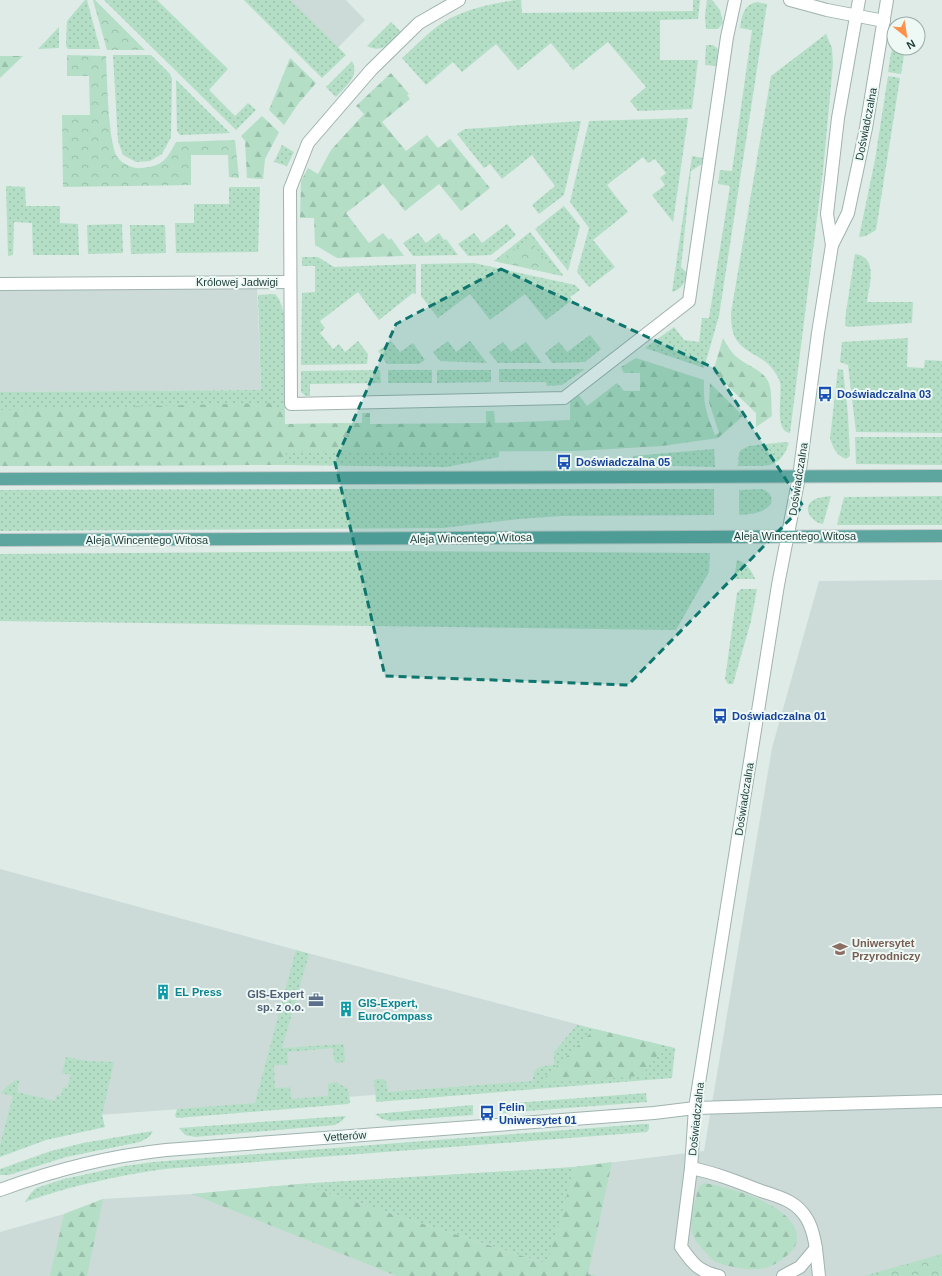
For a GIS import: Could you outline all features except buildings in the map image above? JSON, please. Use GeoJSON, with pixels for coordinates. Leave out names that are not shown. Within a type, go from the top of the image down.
{"type":"FeatureCollection","features":[{"type":"Feature","properties":{"kind":"main road"},"geometry":{"type":"LineString","coordinates":[[0,480],[942,476]]}},
{"type":"Feature","properties":{"kind":"main road","name":"Aleja Wincentego Witosa"},"geometry":{"type":"LineString","coordinates":[[0,540],[942,536]]}},
{"type":"Feature","properties":{"kind":"street","name":"Królowej Jadwigi"},"geometry":{"type":"LineString","coordinates":[[0,284],[290,282],[290,188],[308,143],[371,70],[419,23],[459,0]]}},
{"type":"Feature","properties":{"kind":"street"},"geometry":{"type":"LineString","coordinates":[[290,282],[291,404],[564,398],[689,301],[727,37],[735,0]]}},
{"type":"Feature","properties":{"kind":"street"},"geometry":{"type":"LineString","coordinates":[[790,0],[856,16],[884,21]]}},
{"type":"Feature","properties":{"kind":"street"},"geometry":{"type":"LineString","coordinates":[[816,6],[828,0]]}},
{"type":"Feature","properties":{"kind":"street","name":"Doświadczalna"},"geometry":{"type":"LineString","coordinates":[[832,245],[827,214],[838,118],[859,0]]}},
{"type":"Feature","properties":{"kind":"street","name":"Doświadczalna"},"geometry":{"type":"LineString","coordinates":[[819,1276],[816,1248],[808,1219],[799,1209],[790,1202],[712,1172],[692,1168],[695,1108],[778,585],[799,477],[818,333],[832,245],[848,213],[866,128],[887,0]]}},
{"type":"Feature","properties":{"kind":"street","name":"Vetterów"},"geometry":{"type":"LineString","coordinates":[[0,1190],[66,1168],[109,1158],[154,1151],[654,1113],[695,1108],[942,1101]]}},
{"type":"Feature","properties":{"kind":"street"},"geometry":{"type":"LineString","coordinates":[[692,1168],[681,1247],[692,1263],[706,1273],[719,1276]]}},
{"type":"Feature","properties":{"kind":"street"},"geometry":{"type":"LineString","coordinates":[[783,1276],[800,1267],[816,1248]]}},
{"type":"Feature","properties":{"kind":"highlighted area"},"geometry":{"type":"Polygon","coordinates":[[[501,269],[714,368],[803,506],[628,685],[385,676],[335,462],[396,324],[501,269]]]}},
{"type":"Feature","properties":{"kind":"shaded area"},"geometry":{"type":"Polygon","coordinates":[[[244,0],[346,0],[365,20],[315,71],[244,0]]]}},
{"type":"Feature","properties":{"kind":"shaded area"},"geometry":{"type":"Polygon","coordinates":[[[257,288],[261,390],[0,392],[0,290],[257,288]]]}},
{"type":"Feature","properties":{"kind":"shaded area","name":"Uniwersytet Przyrodniczy"},"geometry":{"type":"Polygon","coordinates":[[[942,580],[942,1276],[0,1276],[0,1232],[64,1214],[103,1199],[192,1194],[299,1184],[575,1167],[704,1151],[772,748],[819,581],[942,580]]]}},
{"type":"Feature","properties":{"kind":"shaded area"},"geometry":{"type":"Polygon","coordinates":[[[0,869],[296,950],[595,1029],[539,1083],[71,1117],[0,1146],[0,869]]]}},
{"type":"Feature","properties":{"kind":"green space"},"geometry":{"type":"Polygon","coordinates":[[[85,0],[87,0],[100,49],[68,49],[66,46],[67,21],[85,0]]]}},
{"type":"Feature","properties":{"kind":"green space"},"geometry":{"type":"Polygon","coordinates":[[[93,0],[95,0],[145,50],[107,50],[93,0]]]}},
{"type":"Feature","properties":{"kind":"green space"},"geometry":{"type":"Polygon","coordinates":[[[104,0],[157,0],[228,69],[209,90],[235,116],[248,103],[256,110],[236,130],[104,0]]]}},
{"type":"Feature","properties":{"kind":"green space"},"geometry":{"type":"Polygon","coordinates":[[[244,0],[290,0],[346,55],[322,78],[244,0]]]}},
{"type":"Feature","properties":{"kind":"green space"},"geometry":{"type":"Polygon","coordinates":[[[521,0],[522,13],[693,11],[693,0],[700,0],[698,19],[660,20],[660,60],[698,60],[692,109],[638,111],[630,101],[646,87],[608,42],[573,70],[551,43],[518,70],[496,44],[462,72],[453,62],[426,85],[402,58],[431,32],[449,19],[482,6],[521,0]]]}},
{"type":"Feature","properties":{"kind":"green space"},"geometry":{"type":"Polygon","coordinates":[[[707,0],[712,0],[720,10],[723,23],[718,29],[706,29],[705,16],[707,0]]]}},
{"type":"Feature","properties":{"kind":"green space"},"geometry":{"type":"Polygon","coordinates":[[[757,2],[767,4],[719,316],[704,368],[645,348],[674,327],[684,340],[699,342],[702,318],[709,318],[730,186],[718,184],[720,170],[732,171],[752,30],[740,28],[746,8],[752,3],[757,2]]]}},
{"type":"Feature","properties":{"kind":"green space"},"geometry":{"type":"Polygon","coordinates":[[[391,22],[401,32],[382,48],[378,49],[367,46],[391,22]]]}},
{"type":"Feature","properties":{"kind":"green space"},"geometry":{"type":"Polygon","coordinates":[[[59,27],[59,48],[38,49],[59,27]]]}},
{"type":"Feature","properties":{"kind":"green space"},"geometry":{"type":"Polygon","coordinates":[[[826,34],[832,48],[833,64],[823,171],[790,433],[785,431],[780,419],[781,388],[778,377],[768,364],[748,351],[735,338],[732,330],[731,313],[771,76],[826,34]]]}},
{"type":"Feature","properties":{"kind":"green space"},"geometry":{"type":"Polygon","coordinates":[[[706,45],[713,45],[718,49],[717,66],[705,65],[706,45]]]}},
{"type":"Feature","properties":{"kind":"green space"},"geometry":{"type":"Polygon","coordinates":[[[67,55],[106,56],[112,139],[118,158],[123,163],[136,168],[155,165],[164,161],[176,142],[235,140],[239,178],[229,177],[228,155],[191,155],[191,185],[63,187],[62,115],[90,115],[89,76],[67,76],[67,55]]]}},
{"type":"Feature","properties":{"kind":"green space"},"geometry":{"type":"Polygon","coordinates":[[[113,55],[151,55],[172,78],[171,137],[162,154],[150,161],[136,162],[123,155],[118,141],[113,55]]]}},
{"type":"Feature","properties":{"kind":"green space"},"geometry":{"type":"Polygon","coordinates":[[[0,56],[23,56],[0,78],[0,56]]]}},
{"type":"Feature","properties":{"kind":"green space"},"geometry":{"type":"Polygon","coordinates":[[[891,56],[904,56],[901,74],[888,72],[891,56]]]}},
{"type":"Feature","properties":{"kind":"green space"},"geometry":{"type":"Polygon","coordinates":[[[290,58],[316,83],[298,104],[284,125],[269,110],[290,58]]]}},
{"type":"Feature","properties":{"kind":"green space"},"geometry":{"type":"Polygon","coordinates":[[[352,61],[354,66],[353,76],[348,85],[336,97],[326,87],[352,61]]]}},
{"type":"Feature","properties":{"kind":"green space"},"geometry":{"type":"Polygon","coordinates":[[[391,73],[409,94],[407,95],[410,99],[382,122],[406,151],[427,135],[438,148],[450,139],[490,188],[461,211],[439,184],[405,211],[383,184],[346,213],[369,243],[383,233],[389,240],[391,238],[404,256],[337,258],[315,245],[314,218],[300,218],[301,181],[308,168],[318,174],[331,150],[364,114],[356,106],[391,73]]]}},
{"type":"Feature","properties":{"kind":"green space"},"geometry":{"type":"Polygon","coordinates":[[[888,76],[900,78],[876,230],[866,236],[859,237],[875,160],[888,76]]]}},
{"type":"Feature","properties":{"kind":"green space"},"geometry":{"type":"Polygon","coordinates":[[[176,80],[230,133],[180,135],[177,131],[176,80]]]}},
{"type":"Feature","properties":{"kind":"green space"},"geometry":{"type":"Polygon","coordinates":[[[262,116],[279,132],[265,159],[263,179],[247,178],[245,141],[241,136],[262,116]]]}},
{"type":"Feature","properties":{"kind":"green space"},"geometry":{"type":"Polygon","coordinates":[[[688,118],[673,222],[652,195],[665,185],[660,178],[666,173],[655,159],[648,163],[643,157],[607,185],[628,212],[593,240],[615,267],[589,287],[577,272],[589,228],[570,202],[589,121],[688,118]]]}},
{"type":"Feature","properties":{"kind":"green space"},"geometry":{"type":"Polygon","coordinates":[[[581,121],[564,195],[539,214],[532,205],[555,186],[532,155],[502,179],[490,164],[484,168],[457,134],[465,129],[581,121]]]}},
{"type":"Feature","properties":{"kind":"green space"},"geometry":{"type":"Polygon","coordinates":[[[282,145],[294,152],[287,166],[274,162],[282,145]]]}},
{"type":"Feature","properties":{"kind":"green space"},"geometry":{"type":"Polygon","coordinates":[[[692,156],[703,158],[702,164],[691,171],[681,267],[687,273],[682,285],[672,292],[692,156]]]}},
{"type":"Feature","properties":{"kind":"green space"},"geometry":{"type":"Polygon","coordinates":[[[6,186],[25,187],[26,206],[60,206],[60,223],[78,224],[79,255],[33,255],[32,223],[14,222],[13,255],[8,256],[6,186]]]}},
{"type":"Feature","properties":{"kind":"green space"},"geometry":{"type":"Polygon","coordinates":[[[229,187],[260,187],[258,252],[176,253],[175,223],[194,223],[194,204],[229,204],[229,187]]]}},
{"type":"Feature","properties":{"kind":"green space"},"geometry":{"type":"Polygon","coordinates":[[[564,206],[580,226],[568,271],[535,229],[564,206]]]}},
{"type":"Feature","properties":{"kind":"green space"},"geometry":{"type":"Polygon","coordinates":[[[122,224],[123,253],[88,254],[87,225],[122,224]]]}},
{"type":"Feature","properties":{"kind":"green space"},"geometry":{"type":"Polygon","coordinates":[[[507,224],[516,235],[491,255],[468,256],[458,244],[474,233],[482,243],[507,224]]]}},
{"type":"Feature","properties":{"kind":"green space"},"geometry":{"type":"Polygon","coordinates":[[[130,225],[165,225],[166,253],[131,254],[130,225]]]}},
{"type":"Feature","properties":{"kind":"green space"},"geometry":{"type":"Polygon","coordinates":[[[530,232],[563,275],[562,276],[494,261],[530,232]]]}},
{"type":"Feature","properties":{"kind":"green space"},"geometry":{"type":"Polygon","coordinates":[[[418,233],[426,243],[439,233],[444,240],[446,239],[458,255],[413,256],[403,243],[418,233]]]}},
{"type":"Feature","properties":{"kind":"green space"},"geometry":{"type":"Polygon","coordinates":[[[529,239],[554,271],[550,273],[498,262],[529,239]]]}},
{"type":"Feature","properties":{"kind":"green space"},"geometry":{"type":"Polygon","coordinates":[[[855,254],[862,256],[870,266],[871,273],[867,302],[913,302],[912,323],[848,327],[845,325],[855,254]]]}},
{"type":"Feature","properties":{"kind":"green space"},"geometry":{"type":"Polygon","coordinates":[[[302,257],[318,257],[334,267],[416,264],[416,294],[413,293],[379,320],[358,292],[320,321],[325,328],[320,333],[333,349],[339,344],[345,352],[358,341],[368,354],[367,364],[301,365],[302,293],[315,292],[315,266],[302,266],[302,257]]]}},
{"type":"Feature","properties":{"kind":"green space"},"geometry":{"type":"Polygon","coordinates":[[[474,263],[575,285],[580,290],[570,297],[572,300],[546,320],[525,294],[490,320],[470,294],[438,318],[421,296],[421,264],[474,263]]]}},
{"type":"Feature","properties":{"kind":"green space"},"geometry":{"type":"Polygon","coordinates":[[[275,294],[279,299],[284,313],[285,424],[362,423],[362,413],[370,413],[370,424],[470,451],[499,450],[499,457],[446,467],[285,465],[0,466],[0,392],[261,390],[258,295],[275,294]]]}},
{"type":"Feature","properties":{"kind":"green space"},"geometry":{"type":"Polygon","coordinates":[[[590,335],[601,349],[585,362],[552,363],[545,353],[559,342],[567,352],[590,335]]]}},
{"type":"Feature","properties":{"kind":"green space"},"geometry":{"type":"Polygon","coordinates":[[[723,338],[729,349],[736,356],[765,377],[770,387],[772,416],[756,427],[756,413],[713,372],[723,338]]]}},
{"type":"Feature","properties":{"kind":"green space"},"geometry":{"type":"Polygon","coordinates":[[[908,338],[907,367],[924,368],[925,360],[942,361],[942,433],[856,432],[848,365],[840,362],[842,342],[908,338]]]}},
{"type":"Feature","properties":{"kind":"green space"},"geometry":{"type":"Polygon","coordinates":[[[391,341],[400,352],[413,343],[425,360],[419,364],[387,364],[378,351],[391,341]]]}},
{"type":"Feature","properties":{"kind":"green space"},"geometry":{"type":"Polygon","coordinates":[[[448,341],[456,352],[470,341],[487,363],[440,361],[433,352],[448,341]]]}},
{"type":"Feature","properties":{"kind":"green space"},"geometry":{"type":"Polygon","coordinates":[[[503,342],[511,352],[526,342],[542,363],[498,363],[489,352],[503,342]]]}},
{"type":"Feature","properties":{"kind":"green space"},"geometry":{"type":"Polygon","coordinates":[[[636,358],[704,380],[706,408],[715,435],[719,433],[709,402],[710,383],[743,416],[718,438],[662,446],[575,451],[286,452],[285,465],[0,466],[0,410],[269,403],[285,411],[285,424],[362,423],[362,413],[370,413],[370,424],[486,423],[486,411],[494,411],[495,423],[570,420],[570,401],[578,394],[587,406],[617,383],[624,391],[640,391],[640,373],[624,373],[621,367],[636,358]]]}},
{"type":"Feature","properties":{"kind":"green space"},"geometry":{"type":"Polygon","coordinates":[[[499,369],[585,369],[562,385],[547,386],[546,382],[499,382],[499,369]]]}},
{"type":"Feature","properties":{"kind":"green space"},"geometry":{"type":"Polygon","coordinates":[[[838,369],[843,370],[848,415],[850,456],[846,459],[835,451],[830,438],[838,369]]]}},
{"type":"Feature","properties":{"kind":"green space"},"geometry":{"type":"Polygon","coordinates":[[[380,370],[381,383],[310,384],[310,396],[306,396],[301,392],[301,371],[380,370]]]}},
{"type":"Feature","properties":{"kind":"green space"},"geometry":{"type":"Polygon","coordinates":[[[388,370],[432,370],[432,383],[388,383],[388,370]]]}},
{"type":"Feature","properties":{"kind":"green space"},"geometry":{"type":"Polygon","coordinates":[[[437,370],[491,370],[491,382],[437,383],[437,370]]]}},
{"type":"Feature","properties":{"kind":"green space"},"geometry":{"type":"Polygon","coordinates":[[[855,437],[942,437],[942,465],[856,464],[855,437]]]}},
{"type":"Feature","properties":{"kind":"green space"},"geometry":{"type":"Polygon","coordinates":[[[785,442],[789,443],[785,452],[775,463],[763,466],[738,466],[739,453],[741,450],[749,446],[785,442]]]}},
{"type":"Feature","properties":{"kind":"green space"},"geometry":{"type":"Polygon","coordinates":[[[714,449],[715,467],[674,466],[633,460],[633,456],[714,449]]]}},
{"type":"Feature","properties":{"kind":"green space"},"geometry":{"type":"Polygon","coordinates":[[[714,489],[714,515],[562,516],[519,519],[443,528],[0,531],[0,490],[714,489]]]}},
{"type":"Feature","properties":{"kind":"green space"},"geometry":{"type":"Polygon","coordinates":[[[761,489],[770,494],[771,504],[760,512],[739,515],[739,490],[761,489]]]}},
{"type":"Feature","properties":{"kind":"green space"},"geometry":{"type":"Polygon","coordinates":[[[831,496],[823,524],[819,523],[810,516],[808,512],[809,505],[816,499],[831,496]]]}},
{"type":"Feature","properties":{"kind":"green space"},"geometry":{"type":"Polygon","coordinates":[[[942,496],[942,525],[837,525],[844,497],[942,496]]]}},
{"type":"Feature","properties":{"kind":"green space"},"geometry":{"type":"Polygon","coordinates":[[[377,551],[710,553],[709,572],[676,630],[0,621],[0,554],[377,551]]]}},
{"type":"Feature","properties":{"kind":"green space"},"geometry":{"type":"Polygon","coordinates":[[[737,560],[748,567],[755,579],[734,579],[737,560]]]}},
{"type":"Feature","properties":{"kind":"green space"},"geometry":{"type":"Polygon","coordinates":[[[741,589],[757,589],[751,621],[733,684],[728,684],[725,679],[737,593],[741,589]]]}},
{"type":"Feature","properties":{"kind":"green space"},"geometry":{"type":"Polygon","coordinates":[[[296,950],[309,954],[282,1048],[344,1044],[345,1062],[336,1063],[334,1060],[333,1048],[287,1052],[288,1065],[274,1065],[275,1088],[290,1087],[291,1099],[328,1096],[328,1084],[336,1082],[348,1089],[350,1102],[348,1104],[177,1118],[175,1116],[177,1109],[255,1103],[296,950]]]}},
{"type":"Feature","properties":{"kind":"green space"},"geometry":{"type":"Polygon","coordinates":[[[577,1025],[675,1048],[672,1078],[376,1102],[374,1080],[378,1079],[385,1080],[388,1092],[533,1081],[534,1072],[536,1069],[554,1065],[554,1052],[577,1025]]]}},
{"type":"Feature","properties":{"kind":"green space"},"geometry":{"type":"Polygon","coordinates":[[[595,1029],[665,1046],[641,1076],[539,1083],[595,1029]]]}},
{"type":"Feature","properties":{"kind":"green space"},"geometry":{"type":"Polygon","coordinates":[[[66,1057],[87,1061],[114,1062],[102,1115],[105,1127],[46,1140],[0,1157],[0,1145],[13,1096],[1,1093],[9,1084],[20,1079],[17,1092],[55,1101],[57,1095],[61,1096],[63,1087],[67,1088],[71,1075],[62,1073],[66,1057]]]}},
{"type":"Feature","properties":{"kind":"green space"},"geometry":{"type":"Polygon","coordinates":[[[646,1093],[647,1102],[503,1113],[502,1104],[646,1093]]]}},
{"type":"Feature","properties":{"kind":"green space"},"geometry":{"type":"Polygon","coordinates":[[[473,1105],[473,1115],[391,1121],[382,1119],[375,1114],[473,1105]]]}},
{"type":"Feature","properties":{"kind":"green space"},"geometry":{"type":"Polygon","coordinates":[[[346,1116],[342,1121],[335,1125],[195,1137],[185,1135],[179,1128],[346,1116]]]}},
{"type":"Feature","properties":{"kind":"green space"},"geometry":{"type":"Polygon","coordinates":[[[649,1124],[649,1129],[647,1132],[164,1169],[93,1182],[25,1202],[36,1188],[64,1179],[124,1166],[153,1162],[649,1124]]]}},
{"type":"Feature","properties":{"kind":"green space"},"geometry":{"type":"Polygon","coordinates":[[[153,1131],[149,1137],[140,1142],[66,1157],[9,1175],[0,1175],[0,1169],[51,1151],[83,1143],[153,1131]]]}},
{"type":"Feature","properties":{"kind":"green space"},"geometry":{"type":"Polygon","coordinates":[[[612,1162],[588,1274],[597,1276],[397,1276],[192,1194],[299,1184],[547,1264],[575,1167],[612,1162]]]}},
{"type":"Feature","properties":{"kind":"green space"},"geometry":{"type":"Polygon","coordinates":[[[575,1167],[548,1264],[299,1184],[575,1167]]]}},
{"type":"Feature","properties":{"kind":"green space"},"geometry":{"type":"Polygon","coordinates":[[[704,1183],[744,1193],[774,1207],[786,1216],[794,1226],[797,1237],[792,1251],[779,1262],[761,1269],[741,1268],[724,1265],[714,1261],[697,1242],[691,1228],[692,1215],[698,1189],[704,1183]]]}},
{"type":"Feature","properties":{"kind":"green space"},"geometry":{"type":"Polygon","coordinates":[[[103,1199],[87,1276],[50,1276],[64,1214],[103,1199]]]}},
{"type":"Feature","properties":{"kind":"green space"},"geometry":{"type":"Polygon","coordinates":[[[942,1254],[942,1276],[864,1276],[942,1254]]]}},
{"type":"Feature","properties":{"kind":"place","name":"Doświadczalna 03"},"geometry":{"type":"Point","coordinates":[825,394]}},
{"type":"Feature","properties":{"kind":"place","name":"Doświadczalna 05"},"geometry":{"type":"Point","coordinates":[564,462]}},
{"type":"Feature","properties":{"kind":"place","name":"Doświadczalna 01"},"geometry":{"type":"Point","coordinates":[720,716]}},
{"type":"Feature","properties":{"kind":"place","name":"Uniwersytet Przyrodniczy"},"geometry":{"type":"Point","coordinates":[840,949]}},
{"type":"Feature","properties":{"kind":"place","name":"EL Press"},"geometry":{"type":"Point","coordinates":[163,992]}},
{"type":"Feature","properties":{"kind":"place","name":"GIS-Expert sp. z o.o."},"geometry":{"type":"Point","coordinates":[316,1000]}},
{"type":"Feature","properties":{"kind":"place","name":"GIS-Expert, EuroCompass"},"geometry":{"type":"Point","coordinates":[346,1009]}},
{"type":"Feature","properties":{"kind":"place","name":"Felin Uniwersytet 01"},"geometry":{"type":"Point","coordinates":[487,1113]}}]}
